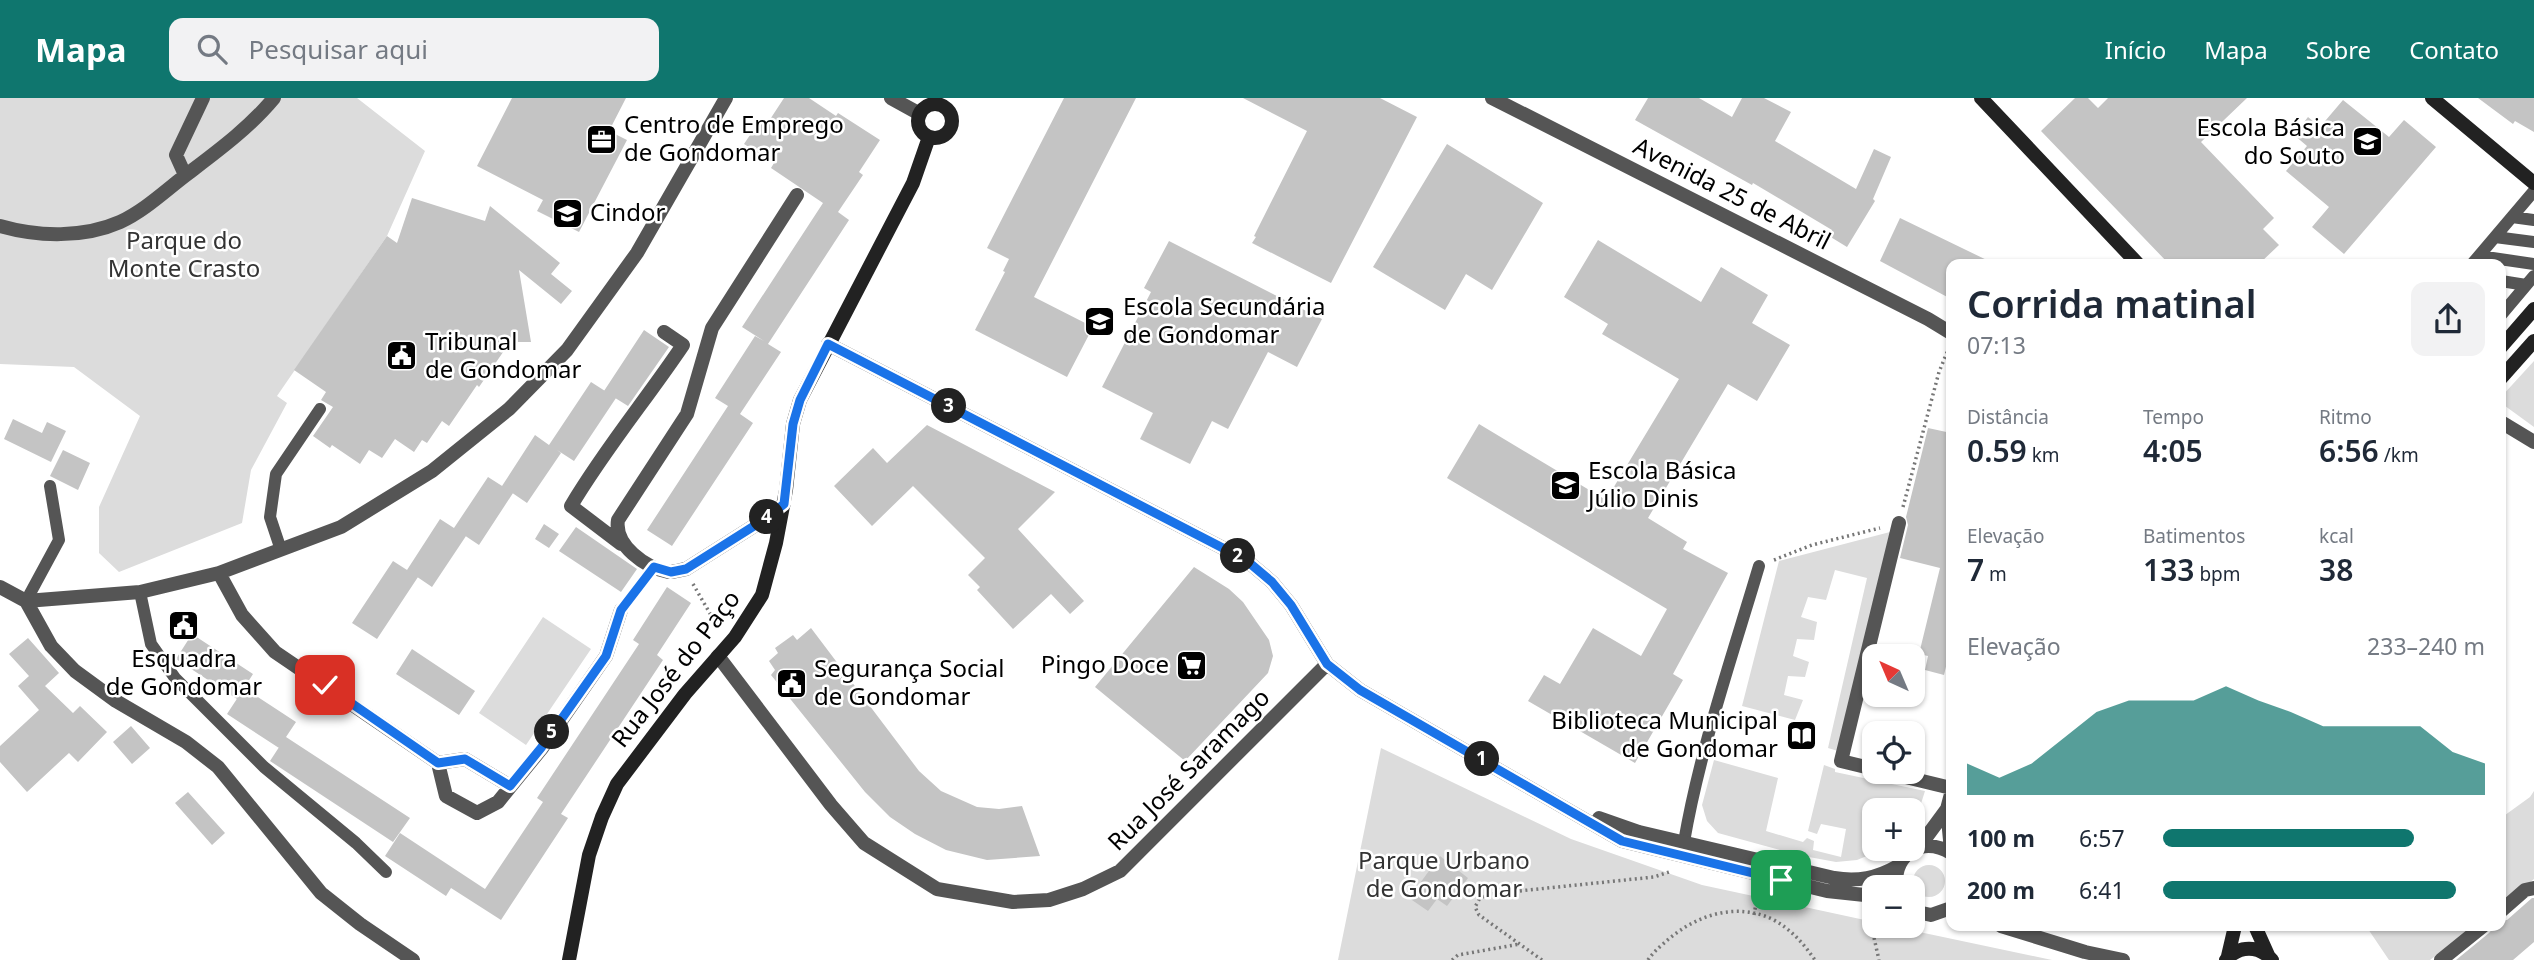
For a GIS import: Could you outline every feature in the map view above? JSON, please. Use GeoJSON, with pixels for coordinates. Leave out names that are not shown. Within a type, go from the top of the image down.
{"type":"FeatureCollection","features":[{"type":"Feature","properties":{"kind":"street"},"geometry":{"type":"LineString","coordinates":[[185,175],[176,155],[204,98]]}},
{"type":"Feature","properties":{"kind":"street"},"geometry":{"type":"LineString","coordinates":[[0,226],[32,234],[77,233],[120,222],[226,145],[274,98]]}},
{"type":"Feature","properties":{"kind":"street"},"geometry":{"type":"LineString","coordinates":[[26,601],[140,592],[219,573],[341,527],[432,471],[509,409],[567,350],[637,253],[726,98]]}},
{"type":"Feature","properties":{"kind":"street"},"geometry":{"type":"LineString","coordinates":[[891,98],[920,114]]}},
{"type":"Feature","properties":{"kind":"street","name":"Avenida 25 de Abril"},"geometry":{"type":"LineString","coordinates":[[1492,98],[1928,318],[1946,330]]}},
{"type":"Feature","properties":{"kind":"street"},"geometry":{"type":"LineString","coordinates":[[1981,98],[2133,259]]}},
{"type":"Feature","properties":{"kind":"street"},"geometry":{"type":"LineString","coordinates":[[2432,98],[2534,183]]}},
{"type":"Feature","properties":{"kind":"street"},"geometry":{"type":"LineString","coordinates":[[945,102],[952,119],[949,131],[940,137],[929,136],[919,125],[920,114],[928,106],[945,102]]}},
{"type":"Feature","properties":{"kind":"street","name":"Rua José do Paço"},"geometry":{"type":"LineString","coordinates":[[569,960],[589,855],[617,784],[685,694],[735,637],[762,595],[784,504],[793,424],[800,400],[913,183],[929,136]]}},
{"type":"Feature","properties":{"kind":"street"},"geometry":{"type":"LineString","coordinates":[[624,546],[616,530],[618,520],[687,414],[712,328],[797,195]]}},
{"type":"Feature","properties":{"kind":"street"},"geometry":{"type":"LineString","coordinates":[[2506,341],[2534,309]]}},
{"type":"Feature","properties":{"kind":"street"},"geometry":{"type":"LineString","coordinates":[[664,332],[683,345],[645,402],[596,463],[570,506],[654,567],[671,572],[686,569],[784,504]]}},
{"type":"Feature","properties":{"kind":"street"},"geometry":{"type":"LineString","coordinates":[[2506,372],[2534,341]]}},
{"type":"Feature","properties":{"kind":"street"},"geometry":{"type":"LineString","coordinates":[[828,344],[1246,560],[1272,582],[1291,605],[1327,664],[1360,690],[1558,802],[1615,825],[1638,838],[1701,860],[1827,891],[1862,895]]}},
{"type":"Feature","properties":{"kind":"street"},"geometry":{"type":"LineString","coordinates":[[2506,425],[2534,442]]}},
{"type":"Feature","properties":{"kind":"street"},"geometry":{"type":"LineString","coordinates":[[1862,766],[1841,761],[1899,523]]}},
{"type":"Feature","properties":{"kind":"street"},"geometry":{"type":"LineString","coordinates":[[219,573],[242,615],[275,652],[438,763],[446,796],[477,813],[498,802],[541,748],[606,656],[621,610]]}},
{"type":"Feature","properties":{"kind":"street"},"geometry":{"type":"LineString","coordinates":[[0,587],[26,601],[51,646],[75,671],[116,701],[186,741],[218,767],[321,892],[360,924],[413,960]]}},
{"type":"Feature","properties":{"kind":"street","name":"Rua José Saramago"},"geometry":{"type":"LineString","coordinates":[[718,656],[831,805],[864,843],[937,889],[1013,902],[1049,900],[1083,889],[1119,871],[1327,664]]}},
{"type":"Feature","properties":{"kind":"street"},"geometry":{"type":"LineString","coordinates":[[438,763],[465,759],[510,786]]}},
{"type":"Feature","properties":{"kind":"street"},"geometry":{"type":"LineString","coordinates":[[1925,784],[1946,790]]}},
{"type":"Feature","properties":{"kind":"street"},"geometry":{"type":"LineString","coordinates":[[1925,839],[1946,810]]}},
{"type":"Feature","properties":{"kind":"street"},"geometry":{"type":"LineString","coordinates":[[1638,838],[1684,842],[1849,881],[1881,876],[1902,861]]}},
{"type":"Feature","properties":{"kind":"street"},"geometry":{"type":"LineString","coordinates":[[1925,847],[1946,850]]}},
{"type":"Feature","properties":{"kind":"street"},"geometry":{"type":"LineString","coordinates":[[1897,875],[1898,866]]}},
{"type":"Feature","properties":{"kind":"street"},"geometry":{"type":"LineString","coordinates":[[2506,907],[2525,890],[2534,888]]}},
{"type":"Feature","properties":{"kind":"street"},"geometry":{"type":"LineString","coordinates":[[1925,914],[1946,912]]}},
{"type":"Feature","properties":{"kind":"street"},"geometry":{"type":"LineString","coordinates":[[2020,931],[2085,952],[2123,960]]}},
{"type":"Feature","properties":{"kind":"street"},"geometry":{"type":"LineString","coordinates":[[2227,958],[2234,931]]}},
{"type":"Feature","properties":{"kind":"street"},"geometry":{"type":"LineString","coordinates":[[2257,931],[2270,958]]}},
{"type":"Feature","properties":{"kind":"street"},"geometry":{"type":"LineString","coordinates":[[2441,960],[2477,931]]}},
{"type":"Feature","properties":{"kind":"street"},"geometry":{"type":"LineString","coordinates":[[2227,958],[2244,948],[2252,948],[2270,958]]}},
{"type":"Feature","properties":{"kind":"lane"},"geometry":{"type":"LineString","coordinates":[[2476,259],[2534,191]]}},
{"type":"Feature","properties":{"kind":"lane"},"geometry":{"type":"LineString","coordinates":[[2512,217],[2534,220]]}},
{"type":"Feature","properties":{"kind":"lane"},"geometry":{"type":"LineString","coordinates":[[2495,237],[2534,242]]}},
{"type":"Feature","properties":{"kind":"lane"},"geometry":{"type":"LineString","coordinates":[[2506,262],[2534,264]]}},
{"type":"Feature","properties":{"kind":"lane"},"geometry":{"type":"LineString","coordinates":[[2506,281],[2530,281]]}},
{"type":"Feature","properties":{"kind":"lane"},"geometry":{"type":"LineString","coordinates":[[2506,301],[2530,281]]}},
{"type":"Feature","properties":{"kind":"lane"},"geometry":{"type":"LineString","coordinates":[[281,550],[270,517],[276,474],[320,409]]}},
{"type":"Feature","properties":{"kind":"lane"},"geometry":{"type":"LineString","coordinates":[[26,601],[59,540],[50,486]]}},
{"type":"Feature","properties":{"kind":"lane"},"geometry":{"type":"LineString","coordinates":[[1684,842],[1688,816],[1714,719],[1759,566]]}},
{"type":"Feature","properties":{"kind":"lane"},"geometry":{"type":"LineString","coordinates":[[140,592],[151,644],[175,678],[264,767],[356,843],[386,872]]}},
{"type":"Feature","properties":{"kind":"path"},"geometry":{"type":"LineString","coordinates":[[1759,566],[1812,545],[1899,523],[1939,372],[1946,356]]}},
{"type":"Feature","properties":{"kind":"path"},"geometry":{"type":"LineString","coordinates":[[621,610],[654,567]]}},
{"type":"Feature","properties":{"kind":"path"},"geometry":{"type":"LineString","coordinates":[[686,569],[715,622],[735,637]]}},
{"type":"Feature","properties":{"kind":"path"},"geometry":{"type":"LineString","coordinates":[[1542,960],[1479,915],[1475,907],[1480,898],[1490,894],[1654,877],[1701,860]]}},
{"type":"Feature","properties":{"kind":"path"},"geometry":{"type":"LineString","coordinates":[[1754,915],[1761,875]]}},
{"type":"Feature","properties":{"kind":"path"},"geometry":{"type":"LineString","coordinates":[[1648,960],[1680,928],[1709,914],[1740,911],[1771,919],[1798,937],[1815,960]]}},
{"type":"Feature","properties":{"kind":"path"},"geometry":{"type":"LineString","coordinates":[[1876,938],[1879,960]]}},
{"type":"Feature","properties":{"kind":"path"},"geometry":{"type":"LineString","coordinates":[[1452,960],[1458,956],[1520,944]]}},
{"type":"Feature","properties":{"kind":"green space","name":"Parque do Monte Crasto"},"geometry":{"type":"Polygon","coordinates":[[[0,98],[357,98],[425,151],[387,236],[277,396],[287,403],[251,470],[242,523],[119,572],[99,553],[99,507],[140,416],[74,367],[0,364],[0,98]]]}},
{"type":"Feature","properties":{"kind":"green space"},"geometry":{"type":"Polygon","coordinates":[[[2534,361],[2534,427],[2506,407],[2506,392],[2534,361]]]}},
{"type":"Feature","properties":{"kind":"green space"},"geometry":{"type":"Polygon","coordinates":[[[1890,532],[1838,751],[1828,748],[1867,578],[1835,570],[1826,600],[1808,597],[1801,617],[1817,622],[1814,640],[1797,639],[1793,656],[1809,662],[1805,677],[1788,676],[1784,695],[1803,700],[1795,720],[1742,706],[1779,561],[1890,532]]]}},
{"type":"Feature","properties":{"kind":"green space"},"geometry":{"type":"Polygon","coordinates":[[[543,617],[591,649],[526,745],[479,713],[543,617]]]}},
{"type":"Feature","properties":{"kind":"green space","name":"Parque Urbano de Gondomar"},"geometry":{"type":"Polygon","coordinates":[[[1381,748],[1571,839],[1702,885],[1862,919],[1862,938],[1925,938],[1925,933],[2052,960],[1338,960],[1381,748]]]}},
{"type":"Feature","properties":{"kind":"green space"},"geometry":{"type":"Polygon","coordinates":[[[1714,760],[1778,778],[1766,831],[1803,842],[1807,838],[1814,841],[1813,850],[1841,857],[1846,829],[1821,824],[1817,834],[1808,831],[1824,765],[1835,769],[1835,772],[1862,778],[1862,784],[1892,784],[1925,791],[1923,798],[1862,798],[1862,858],[1836,862],[1798,855],[1718,833],[1707,821],[1702,805],[1714,760]]]}},
{"type":"Feature","properties":{"kind":"green space"},"geometry":{"type":"Polygon","coordinates":[[[2534,791],[2534,879],[2506,901],[2506,814],[2534,791]]]}},
{"type":"Feature","properties":{"kind":"green space"},"geometry":{"type":"Polygon","coordinates":[[[1929,865],[1935,866],[1944,875],[1944,887],[1935,896],[1929,897],[1925,896],[1925,875],[1914,875],[1923,866],[1929,865]]]}},
{"type":"Feature","properties":{"kind":"green space"},"geometry":{"type":"Polygon","coordinates":[[[2369,931],[2467,931],[2430,960],[2389,960],[2369,931]]]}},
{"type":"Feature","properties":{"kind":"building"},"geometry":{"type":"Polygon","coordinates":[[[512,98],[626,98],[609,131],[627,140],[579,232],[537,211],[543,200],[477,166],[512,98]]]}},
{"type":"Feature","properties":{"kind":"building"},"geometry":{"type":"Polygon","coordinates":[[[784,98],[809,98],[880,140],[859,172],[863,175],[838,212],[849,220],[768,344],[781,352],[740,414],[753,423],[672,546],[647,530],[728,406],[715,398],[755,336],[764,341],[742,327],[823,203],[771,168],[774,163],[744,144],[760,120],[767,124],[784,98]]]}},
{"type":"Feature","properties":{"kind":"building"},"geometry":{"type":"Polygon","coordinates":[[[1064,98],[1136,98],[1034,297],[1093,327],[1067,377],[975,330],[1009,259],[987,248],[1064,98]]]}},
{"type":"Feature","properties":{"kind":"building"},"geometry":{"type":"Polygon","coordinates":[[[1243,98],[1380,98],[1417,117],[1331,283],[1252,243],[1307,131],[1243,98]]]}},
{"type":"Feature","properties":{"kind":"building"},"geometry":{"type":"Polygon","coordinates":[[[1648,98],[1699,98],[1732,117],[1742,98],[1764,98],[1791,112],[1775,141],[1856,189],[1874,149],[1891,157],[1873,199],[1875,201],[1847,247],[1829,236],[1832,230],[1753,183],[1752,185],[1635,120],[1648,98]]]}},
{"type":"Feature","properties":{"kind":"building"},"geometry":{"type":"Polygon","coordinates":[[[2075,98],[2088,98],[2098,108],[2108,98],[2247,98],[2201,142],[2274,218],[2263,229],[2279,245],[2264,259],[2164,259],[2041,131],[2075,98]]]}},
{"type":"Feature","properties":{"kind":"building"},"geometry":{"type":"Polygon","coordinates":[[[2478,98],[2534,98],[2534,132],[2515,121],[2513,124],[2478,98]]]}},
{"type":"Feature","properties":{"kind":"building"},"geometry":{"type":"Polygon","coordinates":[[[2343,100],[2389,137],[2404,120],[2436,147],[2344,254],[2312,227],[2329,207],[2286,171],[2307,146],[2294,135],[2308,117],[2320,127],[2343,100]]]}},
{"type":"Feature","properties":{"kind":"building"},"geometry":{"type":"Polygon","coordinates":[[[1447,144],[1543,203],[1492,290],[1466,274],[1445,310],[1373,267],[1447,144]]]}},
{"type":"Feature","properties":{"kind":"building","name":"Tribunal de Gondomar"},"geometry":{"type":"Polygon","coordinates":[[[412,198],[485,221],[490,206],[560,263],[551,274],[572,291],[561,304],[519,270],[531,342],[510,342],[449,426],[442,421],[427,443],[422,440],[414,452],[395,439],[382,458],[369,450],[360,464],[313,436],[333,407],[321,400],[326,392],[294,370],[387,236],[397,243],[412,198]]]}},
{"type":"Feature","properties":{"kind":"building"},"geometry":{"type":"Polygon","coordinates":[[[1900,218],[1985,259],[1946,259],[1946,296],[1880,261],[1900,218]]]}},
{"type":"Feature","properties":{"kind":"building"},"geometry":{"type":"Polygon","coordinates":[[[1598,240],[1701,302],[1721,267],[1768,295],[1752,323],[1790,345],[1757,401],[1728,384],[1648,518],[1687,542],[1683,549],[1728,573],[1673,674],[1683,680],[1635,763],[1528,701],[1544,675],[1560,684],[1593,628],[1641,656],[1667,609],[1447,478],[1479,424],[1606,500],[1679,379],[1602,334],[1608,324],[1564,297],[1598,240]]]}},
{"type":"Feature","properties":{"kind":"building"},"geometry":{"type":"Polygon","coordinates":[[[1169,241],[1322,319],[1297,367],[1268,352],[1228,429],[1212,421],[1190,464],[1140,439],[1153,413],[1102,387],[1151,292],[1144,288],[1169,241]]]}},
{"type":"Feature","properties":{"kind":"building"},"geometry":{"type":"Polygon","coordinates":[[[644,330],[669,347],[628,406],[604,391],[644,330]]]}},
{"type":"Feature","properties":{"kind":"building"},"geometry":{"type":"Polygon","coordinates":[[[591,382],[616,398],[574,461],[557,450],[561,453],[527,503],[502,486],[535,435],[549,445],[591,382]]]}},
{"type":"Feature","properties":{"kind":"building"},"geometry":{"type":"Polygon","coordinates":[[[13,419],[42,433],[47,422],[66,431],[51,462],[4,439],[13,419]]]}},
{"type":"Feature","properties":{"kind":"building"},"geometry":{"type":"Polygon","coordinates":[[[927,425],[1055,492],[1018,529],[1084,601],[1070,614],[1051,594],[1013,629],[977,590],[980,587],[968,575],[985,558],[913,486],[872,526],[834,486],[873,448],[887,463],[927,425]]]}},
{"type":"Feature","properties":{"kind":"building"},"geometry":{"type":"Polygon","coordinates":[[[1928,428],[1946,432],[1944,675],[1925,670],[1928,656],[1925,655],[1925,644],[1921,644],[1940,568],[1900,558],[1908,525],[1906,517],[1928,428]]]}},
{"type":"Feature","properties":{"kind":"building"},"geometry":{"type":"Polygon","coordinates":[[[63,450],[90,463],[78,490],[50,476],[63,450]]]}},
{"type":"Feature","properties":{"kind":"building"},"geometry":{"type":"Polygon","coordinates":[[[488,477],[513,493],[479,545],[466,536],[432,587],[407,570],[440,519],[454,528],[488,477]]]}},
{"type":"Feature","properties":{"kind":"building"},"geometry":{"type":"Polygon","coordinates":[[[544,524],[559,534],[549,548],[535,539],[544,524]]]}},
{"type":"Feature","properties":{"kind":"building"},"geometry":{"type":"Polygon","coordinates":[[[576,527],[637,569],[621,592],[559,551],[576,527]]]}},
{"type":"Feature","properties":{"kind":"building"},"geometry":{"type":"Polygon","coordinates":[[[393,561],[418,577],[377,639],[352,623],[393,561]]]}},
{"type":"Feature","properties":{"kind":"building","name":"Pingo Doce"},"geometry":{"type":"Polygon","coordinates":[[[1194,567],[1229,589],[1243,602],[1269,640],[1273,656],[1268,673],[1185,761],[1095,687],[1194,567]]]}},
{"type":"Feature","properties":{"kind":"building"},"geometry":{"type":"Polygon","coordinates":[[[667,587],[691,603],[657,655],[663,660],[561,814],[568,818],[501,920],[451,888],[446,896],[385,856],[400,833],[485,889],[543,802],[537,798],[639,644],[633,640],[667,587]]]}},
{"type":"Feature","properties":{"kind":"building"},"geometry":{"type":"Polygon","coordinates":[[[811,628],[919,771],[941,791],[977,807],[999,809],[1022,806],[1040,856],[987,860],[946,850],[890,817],[865,792],[771,675],[775,670],[769,661],[778,653],[775,648],[793,635],[797,640],[811,628]]]}},
{"type":"Feature","properties":{"kind":"building"},"geometry":{"type":"Polygon","coordinates":[[[192,634],[253,674],[237,699],[176,659],[192,634]]]}},
{"type":"Feature","properties":{"kind":"building"},"geometry":{"type":"Polygon","coordinates":[[[28,638],[59,673],[45,686],[73,713],[80,706],[107,732],[78,762],[69,753],[27,792],[0,762],[0,746],[39,710],[18,686],[29,676],[9,654],[28,638]]]}},
{"type":"Feature","properties":{"kind":"building"},"geometry":{"type":"Polygon","coordinates":[[[412,649],[475,691],[459,715],[396,674],[412,649]]]}},
{"type":"Feature","properties":{"kind":"building"},"geometry":{"type":"Polygon","coordinates":[[[244,688],[296,722],[286,737],[410,818],[393,842],[270,761],[279,748],[227,714],[244,688]]]}},
{"type":"Feature","properties":{"kind":"building"},"geometry":{"type":"Polygon","coordinates":[[[131,726],[150,748],[132,764],[113,742],[131,726]]]}},
{"type":"Feature","properties":{"kind":"building"},"geometry":{"type":"Polygon","coordinates":[[[188,792],[225,833],[212,845],[175,803],[188,792]]]}},
{"type":"Feature","properties":{"kind":"building"},"geometry":{"type":"Polygon","coordinates":[[[1440,856],[1468,878],[1447,906],[1437,899],[1428,911],[1409,898],[1440,856]]]}},
{"type":"Feature","properties":{"kind":"building"},"geometry":{"type":"Polygon","coordinates":[[[2534,898],[2534,942],[2513,960],[2456,960],[2491,931],[2506,931],[2507,920],[2534,898]]]}},
{"type":"Feature","properties":{"kind":"place","name":"Centro de Emprego de Gondomar"},"geometry":{"type":"Point","coordinates":[601,139]}},
{"type":"Feature","properties":{"kind":"place","name":"Escola Básica do Souto"},"geometry":{"type":"Point","coordinates":[2368,142]}},
{"type":"Feature","properties":{"kind":"place","name":"Cindor"},"geometry":{"type":"Point","coordinates":[567,213]}},
{"type":"Feature","properties":{"kind":"place","name":"Escola Secundária de Gondomar"},"geometry":{"type":"Point","coordinates":[1100,321]}},
{"type":"Feature","properties":{"kind":"place","name":"Tribunal de Gondomar"},"geometry":{"type":"Point","coordinates":[402,356]}},
{"type":"Feature","properties":{"kind":"place","name":"Escola Básica Júlio Dinis"},"geometry":{"type":"Point","coordinates":[1565,485]}},
{"type":"Feature","properties":{"kind":"place","name":"Esquadra de Gondomar"},"geometry":{"type":"Point","coordinates":[184,625]}},
{"type":"Feature","properties":{"kind":"place","name":"Pingo Doce"},"geometry":{"type":"Point","coordinates":[1192,665]}},
{"type":"Feature","properties":{"kind":"place","name":"Segurança Social de Gondomar"},"geometry":{"type":"Point","coordinates":[791,683]}},
{"type":"Feature","properties":{"kind":"place","name":"Biblioteca Municipal de Gondomar"},"geometry":{"type":"Point","coordinates":[1801,735]}},
{"type":"Feature","properties":{"kind":"route"},"geometry":{"type":"LineString","coordinates":[[325,685],[438,763],[465,759],[510,786],[541,748],[606,656],[621,610],[654,567],[671,572],[686,569],[784,504],[793,424],[800,400],[828,344],[1246,560],[1272,582],[1291,605],[1327,664],[1360,690],[1622,841],[1781,880]]}}]}
